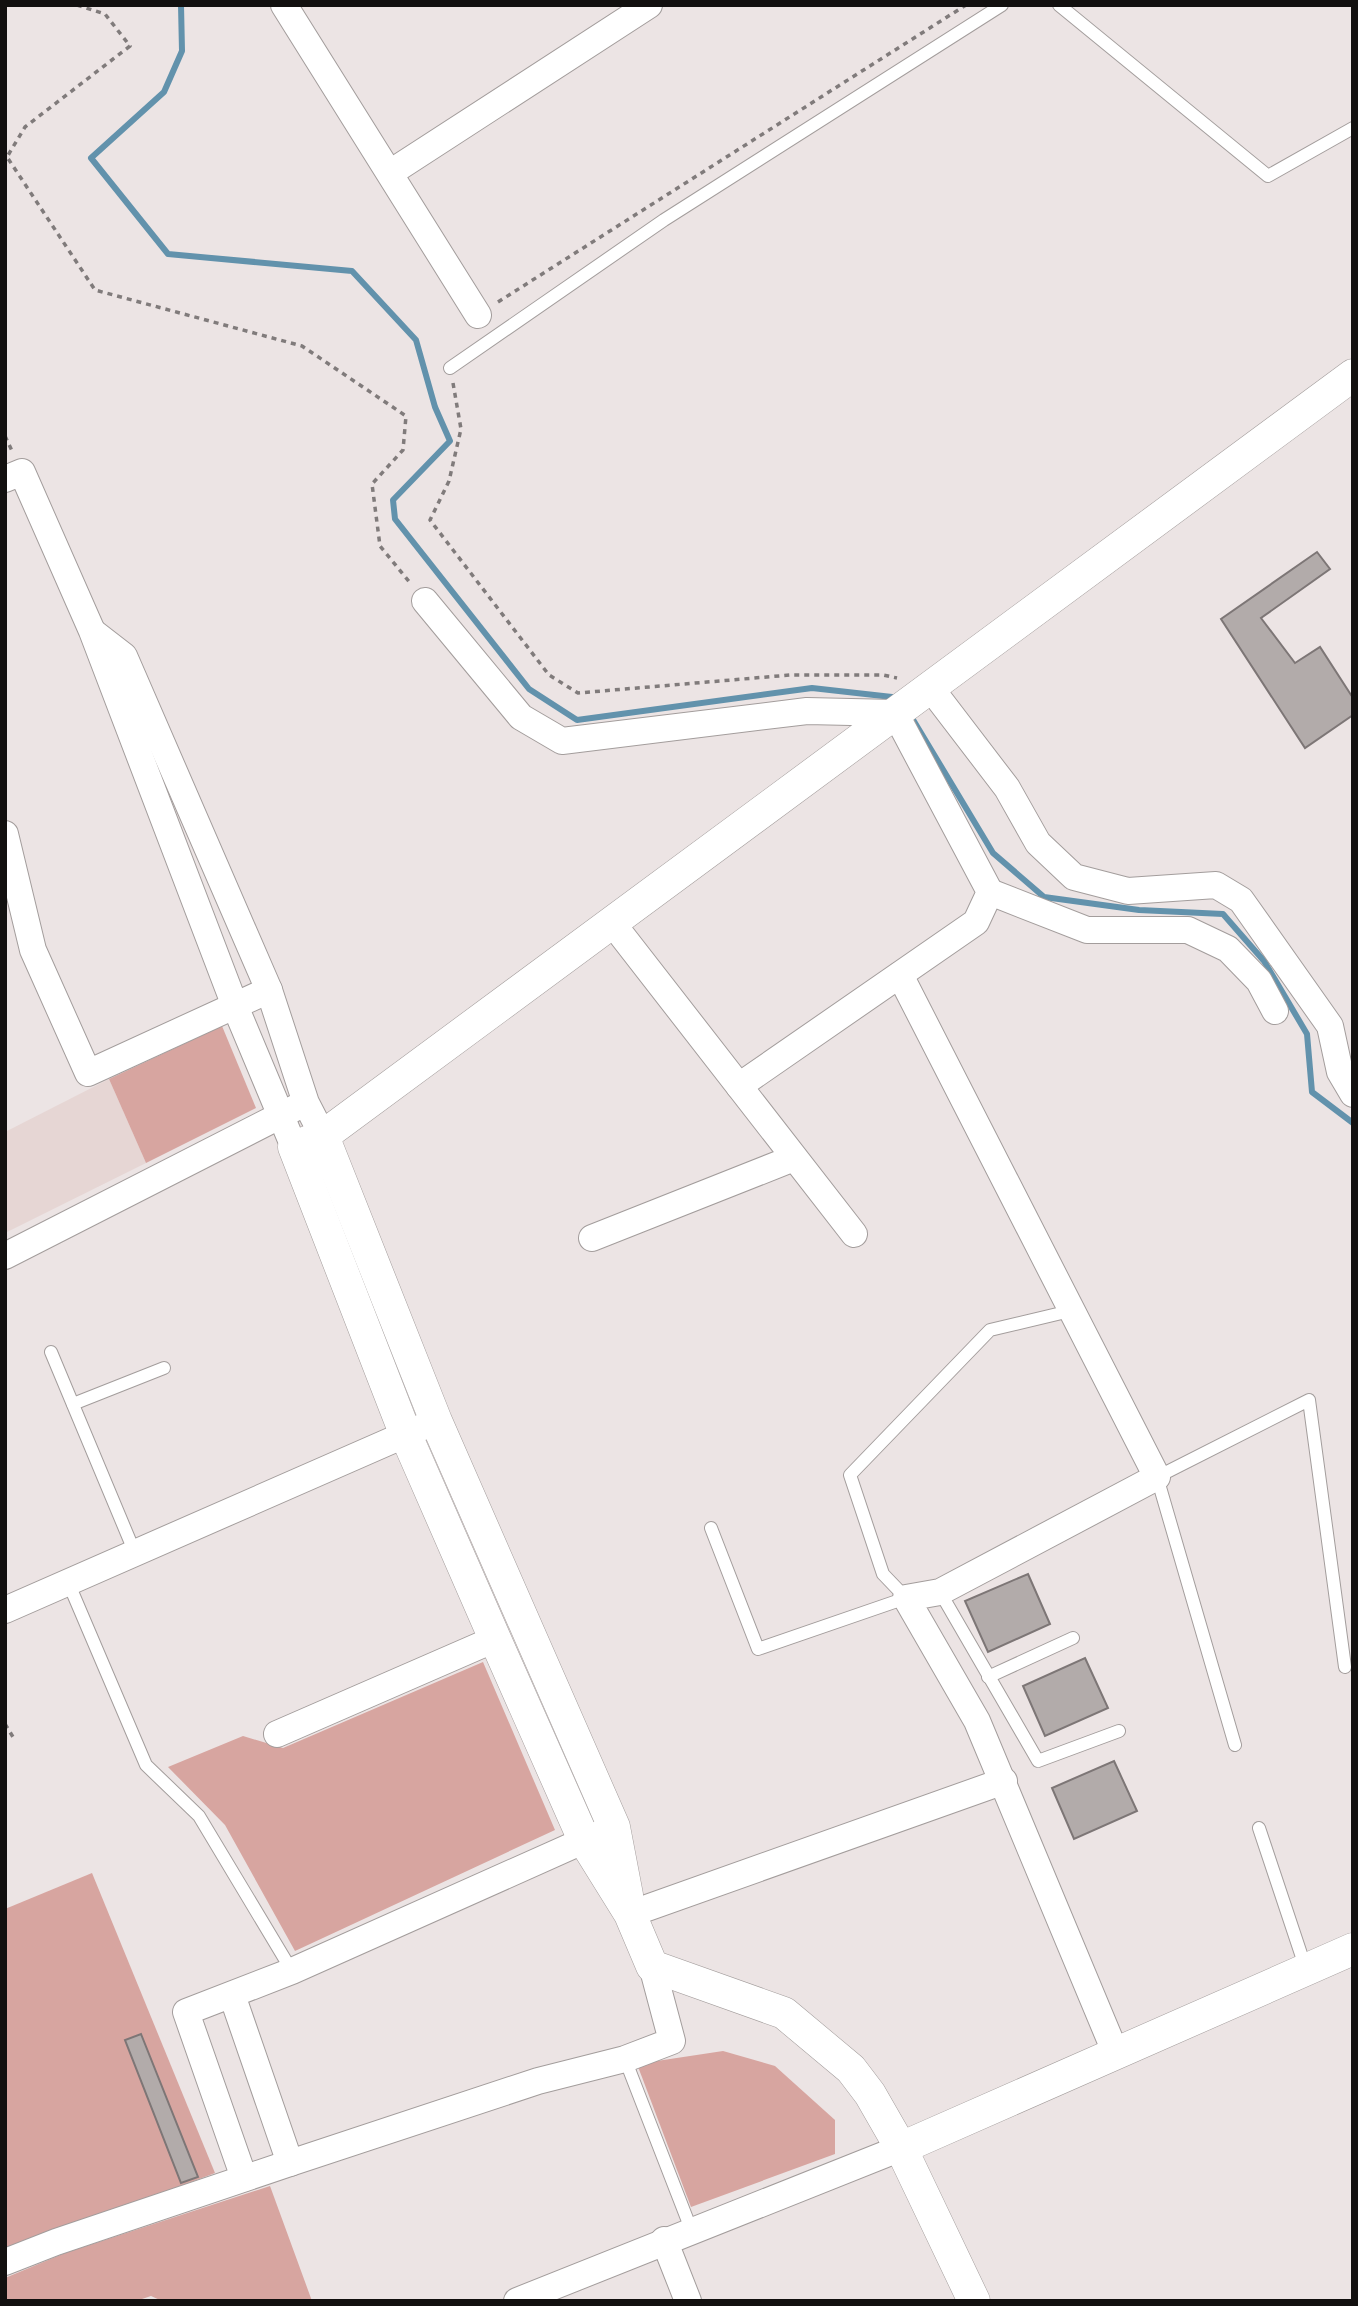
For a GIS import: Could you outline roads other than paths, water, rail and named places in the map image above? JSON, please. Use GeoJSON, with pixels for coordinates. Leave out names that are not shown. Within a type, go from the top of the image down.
{"type":"FeatureCollection","features":[{"type":"Feature","properties":{"kind":"street"},"geometry":{"type":"LineString","coordinates":[[390,173],[649,5]]}},
{"type":"Feature","properties":{"kind":"street"},"geometry":{"type":"LineString","coordinates":[[290,7],[478,315]]}},
{"type":"Feature","properties":{"kind":"street"},"geometry":{"type":"LineString","coordinates":[[309,1142],[613,924],[1353,375]]}},
{"type":"Feature","properties":{"kind":"street"},"geometry":{"type":"LineString","coordinates":[[5,479],[22,472],[92,631],[235,1006],[281,1115],[309,1142],[436,1421],[614,1827],[630,1914]]}},
{"type":"Feature","properties":{"kind":"street"},"geometry":{"type":"LineString","coordinates":[[425,601],[521,717],[562,741],[807,711],[908,703],[1007,788],[1038,843],[1074,877],[1128,891],[1216,885],[1241,900],[1330,1026],[1340,1072],[1353,1094]]}},
{"type":"Feature","properties":{"kind":"street"},"geometry":{"type":"LineString","coordinates":[[5,2262],[244,2178],[538,2081],[625,2059],[672,2041],[652,1966],[630,1914],[584,1840],[405,1433],[309,1142],[306,1103],[269,990],[124,656],[92,631]]}},
{"type":"Feature","properties":{"kind":"street"},"geometry":{"type":"LineString","coordinates":[[908,703],[990,892],[1087,930],[1188,930],[1228,949],[1259,981],[1275,1011]]}},
{"type":"Feature","properties":{"kind":"street"},"geometry":{"type":"LineString","coordinates":[[5,834],[33,950],[88,1073],[269,990]]}},
{"type":"Feature","properties":{"kind":"street"},"geometry":{"type":"LineString","coordinates":[[739,1086],[976,922],[990,892]]}},
{"type":"Feature","properties":{"kind":"street"},"geometry":{"type":"LineString","coordinates":[[613,924],[854,1234]]}},
{"type":"Feature","properties":{"kind":"street"},"geometry":{"type":"LineString","coordinates":[[901,975],[1157,1477],[940,1592],[906,1598],[977,1721],[1115,2054]]}},
{"type":"Feature","properties":{"kind":"street"},"geometry":{"type":"LineString","coordinates":[[5,1256],[306,1103]]}},
{"type":"Feature","properties":{"kind":"street"},"geometry":{"type":"LineString","coordinates":[[592,1238],[794,1158]]}},
{"type":"Feature","properties":{"kind":"street"},"geometry":{"type":"LineString","coordinates":[[5,1610],[436,1421]]}},
{"type":"Feature","properties":{"kind":"street"},"geometry":{"type":"LineString","coordinates":[[277,1734],[495,1639]]}},
{"type":"Feature","properties":{"kind":"street"},"geometry":{"type":"LineString","coordinates":[[630,1914],[1004,1781]]}},
{"type":"Feature","properties":{"kind":"street"},"geometry":{"type":"LineString","coordinates":[[244,2178],[186,2012],[292,1971],[614,1827]]}},
{"type":"Feature","properties":{"kind":"street"},"geometry":{"type":"LineString","coordinates":[[517,2301],[691,2229],[901,2148],[1353,1949]]}},
{"type":"Feature","properties":{"kind":"street"},"geometry":{"type":"LineString","coordinates":[[652,1966],[784,2013],[851,2069],[870,2094],[901,2148],[974,2301]]}},
{"type":"Feature","properties":{"kind":"street"},"geometry":{"type":"LineString","coordinates":[[232,1995],[290,2163]]}},
{"type":"Feature","properties":{"kind":"street"},"geometry":{"type":"LineString","coordinates":[[664,2240],[688,2301]]}},
{"type":"Feature","properties":{"kind":"lane"},"geometry":{"type":"LineString","coordinates":[[450,368],[664,220],[1002,5]]}},
{"type":"Feature","properties":{"kind":"lane"},"geometry":{"type":"LineString","coordinates":[[1059,5],[1268,176],[1353,128]]}},
{"type":"Feature","properties":{"kind":"lane"},"geometry":{"type":"LineString","coordinates":[[712,1528],[758,1649],[906,1598],[883,1574],[850,1475],[990,1330],[1070,1311]]}},
{"type":"Feature","properties":{"kind":"lane"},"geometry":{"type":"LineString","coordinates":[[51,1352],[135,1553]]}},
{"type":"Feature","properties":{"kind":"lane"},"geometry":{"type":"LineString","coordinates":[[73,1404],[164,1368]]}},
{"type":"Feature","properties":{"kind":"lane"},"geometry":{"type":"LineString","coordinates":[[1235,1745],[1157,1477],[1309,1400],[1345,1667]]}},
{"type":"Feature","properties":{"kind":"lane"},"geometry":{"type":"LineString","coordinates":[[68,1582],[146,1765],[199,1816],[292,1971]]}},
{"type":"Feature","properties":{"kind":"lane"},"geometry":{"type":"LineString","coordinates":[[940,1592],[1038,1761],[1119,1731]]}},
{"type":"Feature","properties":{"kind":"lane"},"geometry":{"type":"LineString","coordinates":[[988,1677],[1073,1638]]}},
{"type":"Feature","properties":{"kind":"lane"},"geometry":{"type":"LineString","coordinates":[[1259,1828],[1306,1970]]}},
{"type":"Feature","properties":{"kind":"lane"},"geometry":{"type":"LineString","coordinates":[[625,2059],[691,2229]]}},
{"type":"Feature","properties":{"kind":"waterway"},"geometry":{"type":"LineString","coordinates":[[181,5],[182,51],[164,92],[91,158],[168,254],[352,271],[416,340],[435,407],[450,441],[393,500],[395,519],[529,689],[577,720],[812,688],[892,697],[896,701]]}},
{"type":"Feature","properties":{"kind":"waterway"},"geometry":{"type":"LineString","coordinates":[[909,713],[993,853],[1044,897],[1139,910],[1223,914],[1264,961],[1307,1034],[1312,1092],[1353,1123]]}}]}
